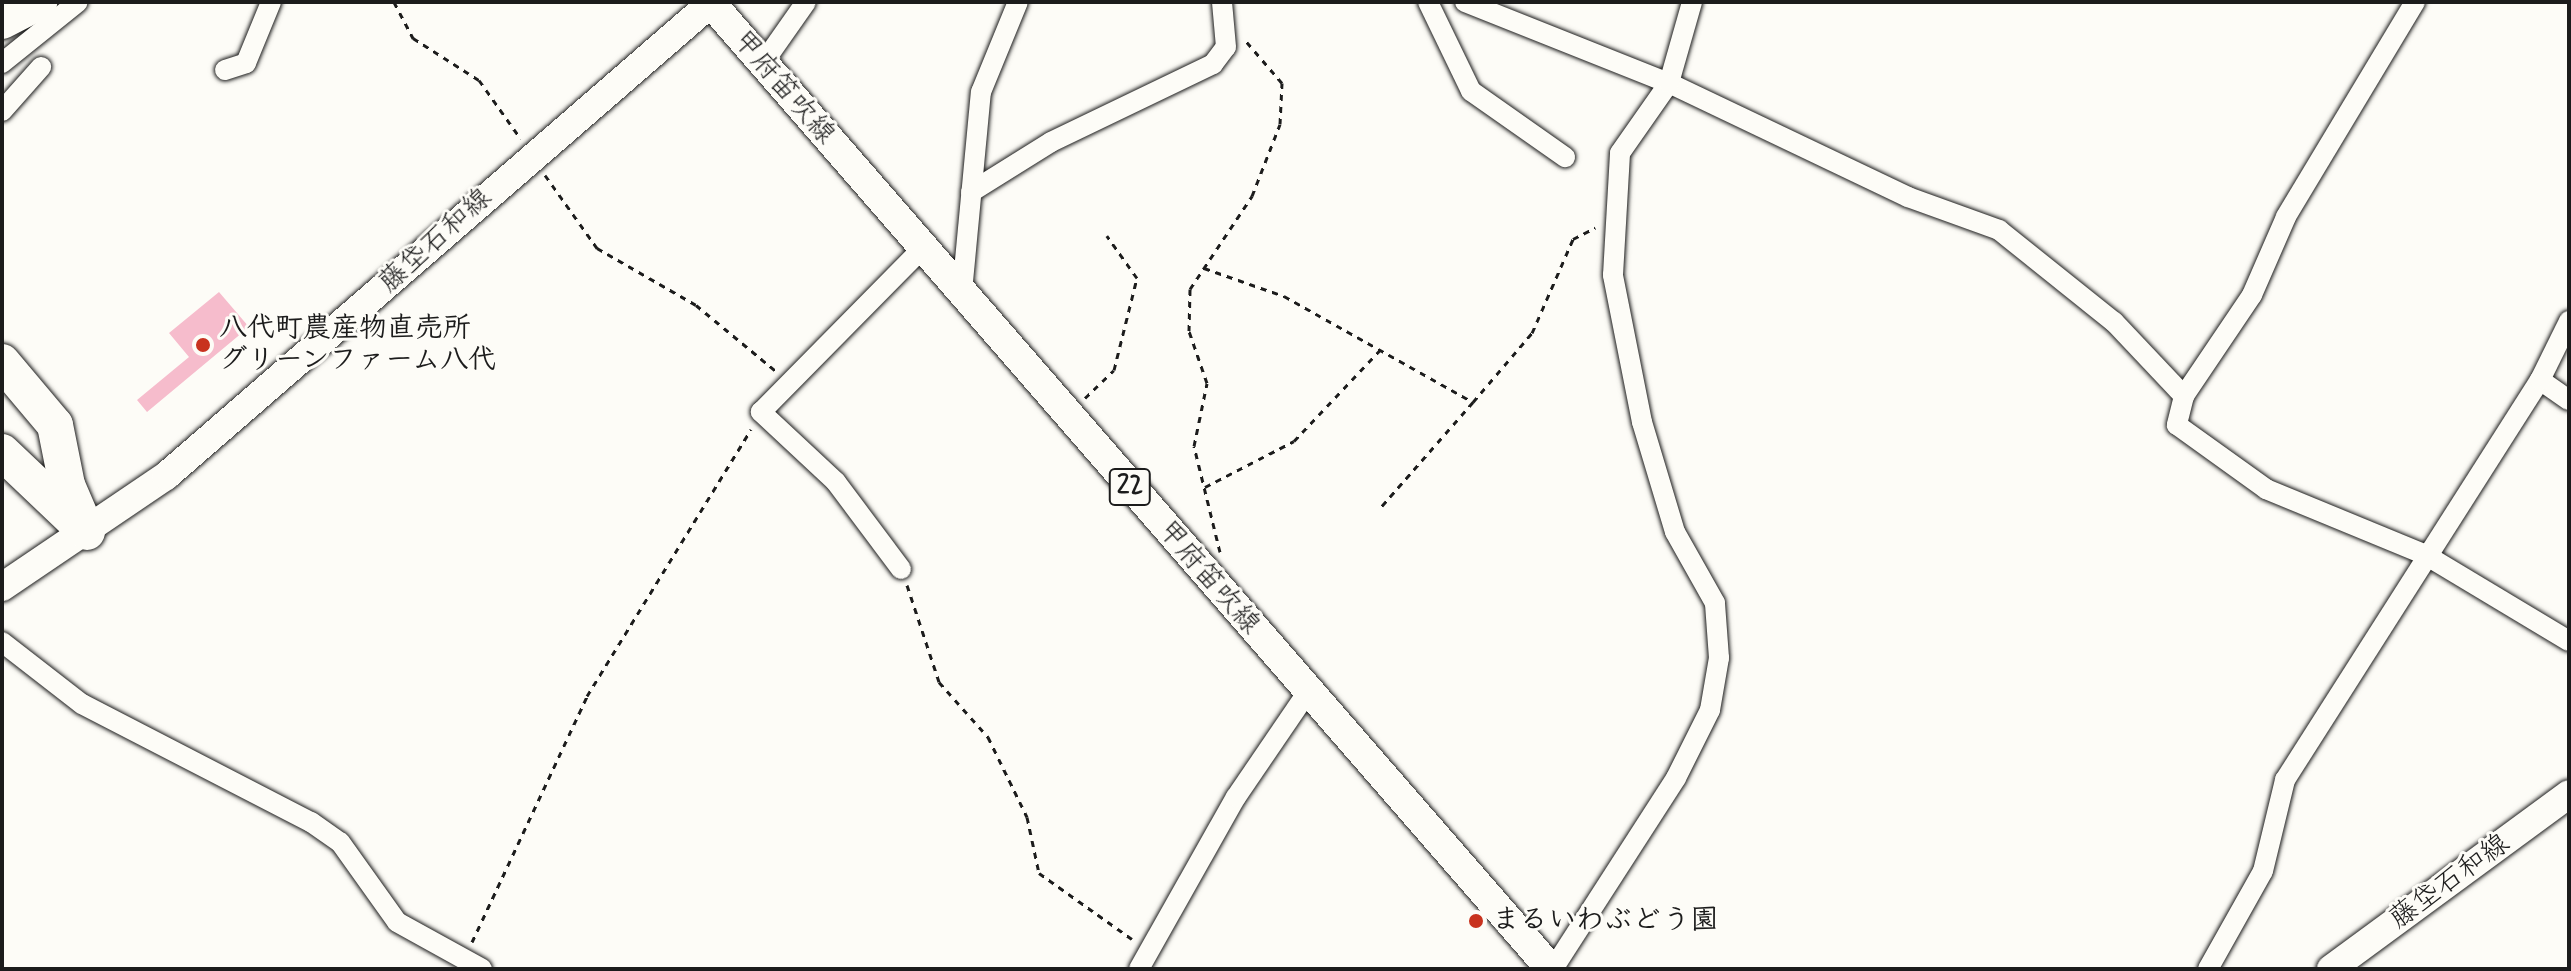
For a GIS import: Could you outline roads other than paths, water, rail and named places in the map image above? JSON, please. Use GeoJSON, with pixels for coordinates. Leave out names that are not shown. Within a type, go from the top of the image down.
{"type":"FeatureCollection","features":[{"type":"Feature","properties":{"kind":"highway"},"geometry":{"type":"LineString","coordinates":[[2,21],[39,2]]}},
{"type":"Feature","properties":{"kind":"highway"},"geometry":{"type":"LineString","coordinates":[[2,362],[52,417],[87,532]]}},
{"type":"Feature","properties":{"kind":"highway"},"geometry":{"type":"LineString","coordinates":[[2,452],[87,532]]}},
{"type":"Feature","properties":{"kind":"main road","name":"甲府笛吹線"},"geometry":{"type":"LineString","coordinates":[[710,3],[761,66],[962,292],[1307,693],[1552,969]]}},
{"type":"Feature","properties":{"kind":"main road","name":"藤垈石和線"},"geometry":{"type":"LineString","coordinates":[[2,587],[87,532],[300,364],[531,155],[710,3]]}},
{"type":"Feature","properties":{"kind":"main road","name":"藤垈石和線"},"geometry":{"type":"LineString","coordinates":[[2331,969],[2569,794]]}},
{"type":"Feature","properties":{"kind":"street"},"geometry":{"type":"LineString","coordinates":[[2,63],[78,2]]}},
{"type":"Feature","properties":{"kind":"street"},"geometry":{"type":"LineString","coordinates":[[225,70],[246,63],[271,2]]}},
{"type":"Feature","properties":{"kind":"street"},"geometry":{"type":"LineString","coordinates":[[761,66],[806,2]]}},
{"type":"Feature","properties":{"kind":"street"},"geometry":{"type":"LineString","coordinates":[[962,292],[981,92],[1018,2]]}},
{"type":"Feature","properties":{"kind":"street"},"geometry":{"type":"LineString","coordinates":[[1428,2],[1471,91],[1565,157]]}},
{"type":"Feature","properties":{"kind":"street"},"geometry":{"type":"LineString","coordinates":[[1465,2],[1669,83],[1838,167],[1999,230],[2114,322],[2184,396]]}},
{"type":"Feature","properties":{"kind":"street"},"geometry":{"type":"LineString","coordinates":[[1552,969],[1676,778],[1710,710],[1719,658],[1715,603],[1675,532],[1642,422],[1613,275],[1620,153],[1669,83],[1692,2]]}},
{"type":"Feature","properties":{"kind":"street"},"geometry":{"type":"LineString","coordinates":[[2415,2],[2286,217],[2252,295],[2184,396],[2177,425],[2266,489],[2424,554],[2569,641]]}},
{"type":"Feature","properties":{"kind":"street"},"geometry":{"type":"LineString","coordinates":[[971,192],[1051,142],[1213,64],[1226,47],[1225,10]]}},
{"type":"Feature","properties":{"kind":"street"},"geometry":{"type":"LineString","coordinates":[[2,111],[41,67]]}},
{"type":"Feature","properties":{"kind":"street"},"geometry":{"type":"LineString","coordinates":[[901,569],[836,482],[761,412],[923,248]]}},
{"type":"Feature","properties":{"kind":"street"},"geometry":{"type":"LineString","coordinates":[[2208,969],[2263,871],[2285,780],[2424,554],[2540,380],[2569,321]]}},
{"type":"Feature","properties":{"kind":"street"},"geometry":{"type":"LineString","coordinates":[[2540,380],[2569,400]]}},
{"type":"Feature","properties":{"kind":"street"},"geometry":{"type":"LineString","coordinates":[[2,642],[82,704],[311,822],[340,842],[397,922],[466,954],[482,969]]}},
{"type":"Feature","properties":{"kind":"street"},"geometry":{"type":"LineString","coordinates":[[1139,969],[1236,797],[1307,693]]}},
{"type":"Feature","properties":{"kind":"place","name":"八代町農産物直売所 グリーンファーム八代"},"geometry":{"type":"Point","coordinates":[203,345]}},
{"type":"Feature","properties":{"kind":"place","name":"まるいわぶどう園"},"geometry":{"type":"Point","coordinates":[1476,921]}}]}
